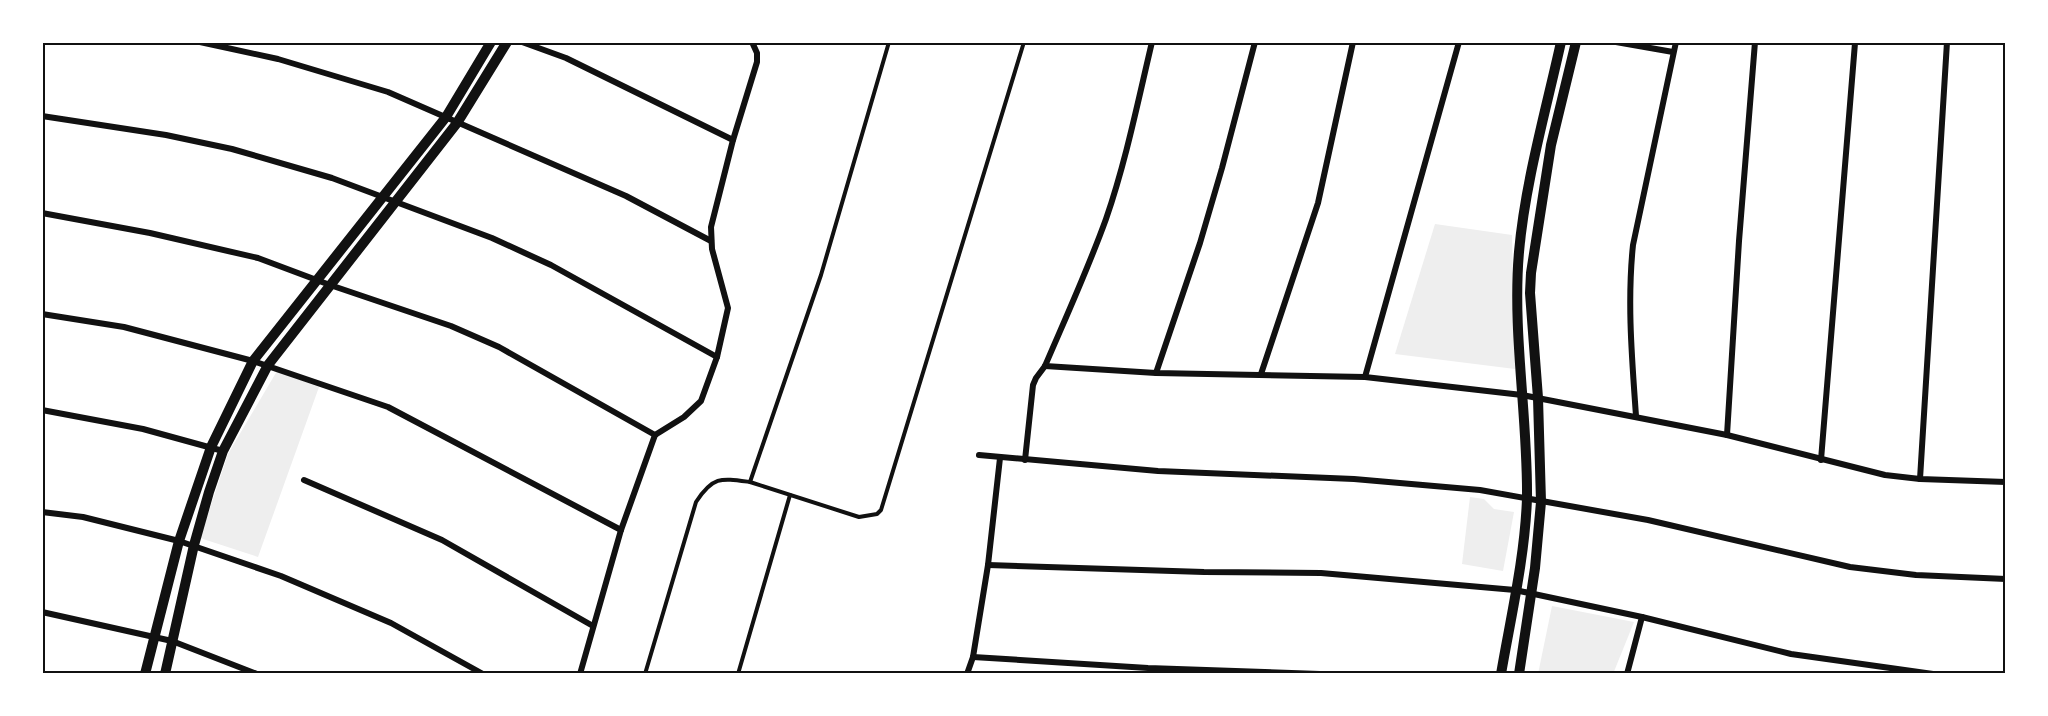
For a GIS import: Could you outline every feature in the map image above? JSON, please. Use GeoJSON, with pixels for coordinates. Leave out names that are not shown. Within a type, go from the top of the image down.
{"type":"FeatureCollection","features":[{"type":"Feature","properties":{"kind":"street"},"geometry":{"type":"LineString","coordinates":[[200,42],[278,59],[388,92],[626,196],[711,241]]}},
{"type":"Feature","properties":{"kind":"street"},"geometry":{"type":"LineString","coordinates":[[145,674],[178,541],[254,361],[446,117],[492,42]]}},
{"type":"Feature","properties":{"kind":"street"},"geometry":{"type":"LineString","coordinates":[[165,674],[217,449],[268,365],[458,123],[507,42]]}},
{"type":"Feature","properties":{"kind":"street"},"geometry":{"type":"LineString","coordinates":[[522,42],[566,58],[733,140]]}},
{"type":"Feature","properties":{"kind":"street"},"geometry":{"type":"LineString","coordinates":[[1025,460],[1031,396],[1036,378],[1045,366],[1106,217],[1124,161],[1152,42]]}},
{"type":"Feature","properties":{"kind":"street"},"geometry":{"type":"LineString","coordinates":[[1156,373],[1219,179],[1255,42]]}},
{"type":"Feature","properties":{"kind":"street"},"geometry":{"type":"LineString","coordinates":[[1261,374],[1318,203],[1353,42]]}},
{"type":"Feature","properties":{"kind":"street"},"geometry":{"type":"LineString","coordinates":[[1365,377],[1459,42]]}},
{"type":"Feature","properties":{"kind":"street"},"geometry":{"type":"LineString","coordinates":[[1501,674],[1523,547],[1527,498],[1518,267],[1521,231],[1561,42]]}},
{"type":"Feature","properties":{"kind":"street"},"geometry":{"type":"LineString","coordinates":[[1519,674],[1541,502],[1538,398],[1530,293],[1533,251],[1551,145],[1576,42]]}},
{"type":"Feature","properties":{"kind":"street"},"geometry":{"type":"LineString","coordinates":[[1616,42],[1673,52]]}},
{"type":"Feature","properties":{"kind":"street"},"geometry":{"type":"LineString","coordinates":[[1636,416],[1630,272],[1639,208],[1658,132],[1676,42]]}},
{"type":"Feature","properties":{"kind":"street"},"geometry":{"type":"LineString","coordinates":[[1727,435],[1739,241],[1755,42]]}},
{"type":"Feature","properties":{"kind":"street"},"geometry":{"type":"LineString","coordinates":[[1821,460],[1858,43],[1826,42]]}},
{"type":"Feature","properties":{"kind":"street"},"geometry":{"type":"LineString","coordinates":[[1920,479],[1947,42]]}},
{"type":"Feature","properties":{"kind":"street"},"geometry":{"type":"LineString","coordinates":[[580,674],[621,530],[655,435],[684,417],[701,401],[717,357],[728,308],[711,241],[711,227],[733,140],[757,62],[754,44]]}},
{"type":"Feature","properties":{"kind":"street"},"geometry":{"type":"LineString","coordinates":[[42,116],[166,135],[232,149],[291,165],[396,201],[492,238],[551,265],[717,357]]}},
{"type":"Feature","properties":{"kind":"street"},"geometry":{"type":"LineString","coordinates":[[42,213],[150,233],[258,258],[450,326],[499,347],[655,435]]}},
{"type":"Feature","properties":{"kind":"street"},"geometry":{"type":"LineString","coordinates":[[42,314],[124,327],[254,361],[388,407],[621,530]]}},
{"type":"Feature","properties":{"kind":"street"},"geometry":{"type":"LineString","coordinates":[[1045,366],[1156,373],[1365,377],[1522,395],[1727,435],[1885,475],[1920,479],[2006,482]]}},
{"type":"Feature","properties":{"kind":"street"},"geometry":{"type":"LineString","coordinates":[[42,410],[143,429],[217,449]]}},
{"type":"Feature","properties":{"kind":"street"},"geometry":{"type":"LineString","coordinates":[[979,455],[1158,471],[1354,479],[1480,490],[1648,520],[1850,567],[1894,573],[2006,579]]}},
{"type":"Feature","properties":{"kind":"street"},"geometry":{"type":"LineString","coordinates":[[967,674],[973,657],[988,565],[1000,458]]}},
{"type":"Feature","properties":{"kind":"street"},"geometry":{"type":"LineString","coordinates":[[304,480],[442,540],[593,627]]}},
{"type":"Feature","properties":{"kind":"street"},"geometry":{"type":"LineString","coordinates":[[42,512],[83,517],[194,545],[281,576],[391,623],[483,674]]}},
{"type":"Feature","properties":{"kind":"street"},"geometry":{"type":"LineString","coordinates":[[988,565],[1204,572],[1321,573],[1515,590],[1642,617],[1791,654],[1933,674]]}},
{"type":"Feature","properties":{"kind":"street"},"geometry":{"type":"LineString","coordinates":[[42,612],[172,640],[257,674]]}},
{"type":"Feature","properties":{"kind":"street"},"geometry":{"type":"LineString","coordinates":[[1627,674],[1642,617]]}},
{"type":"Feature","properties":{"kind":"street"},"geometry":{"type":"LineString","coordinates":[[973,657],[1149,668],[1320,674]]}},
{"type":"Feature","properties":{"kind":"lane"},"geometry":{"type":"LineString","coordinates":[[750,482],[821,274],[889,42]]}},
{"type":"Feature","properties":{"kind":"lane"},"geometry":{"type":"LineString","coordinates":[[645,674],[696,502],[706,487],[713,482],[724,478],[750,482],[859,517],[877,514],[881,510],[1024,42]]}},
{"type":"Feature","properties":{"kind":"lane"},"geometry":{"type":"LineString","coordinates":[[738,674],[790,495]]}},
{"type":"Feature","properties":{"kind":"shaded area"},"geometry":{"type":"Polygon","coordinates":[[[1435,224],[1512,235],[1515,369],[1395,354],[1435,224]]]}},
{"type":"Feature","properties":{"kind":"shaded area"},"geometry":{"type":"Polygon","coordinates":[[[277,371],[319,387],[258,557],[200,538],[228,454],[277,371]]]}},
{"type":"Feature","properties":{"kind":"shaded area"},"geometry":{"type":"Polygon","coordinates":[[[1470,497],[1484,499],[1494,509],[1514,512],[1503,571],[1462,564],[1470,497]]]}},
{"type":"Feature","properties":{"kind":"shaded area"},"geometry":{"type":"Polygon","coordinates":[[[1552,606],[1634,622],[1613,674],[1538,674],[1552,606]]]}}]}
